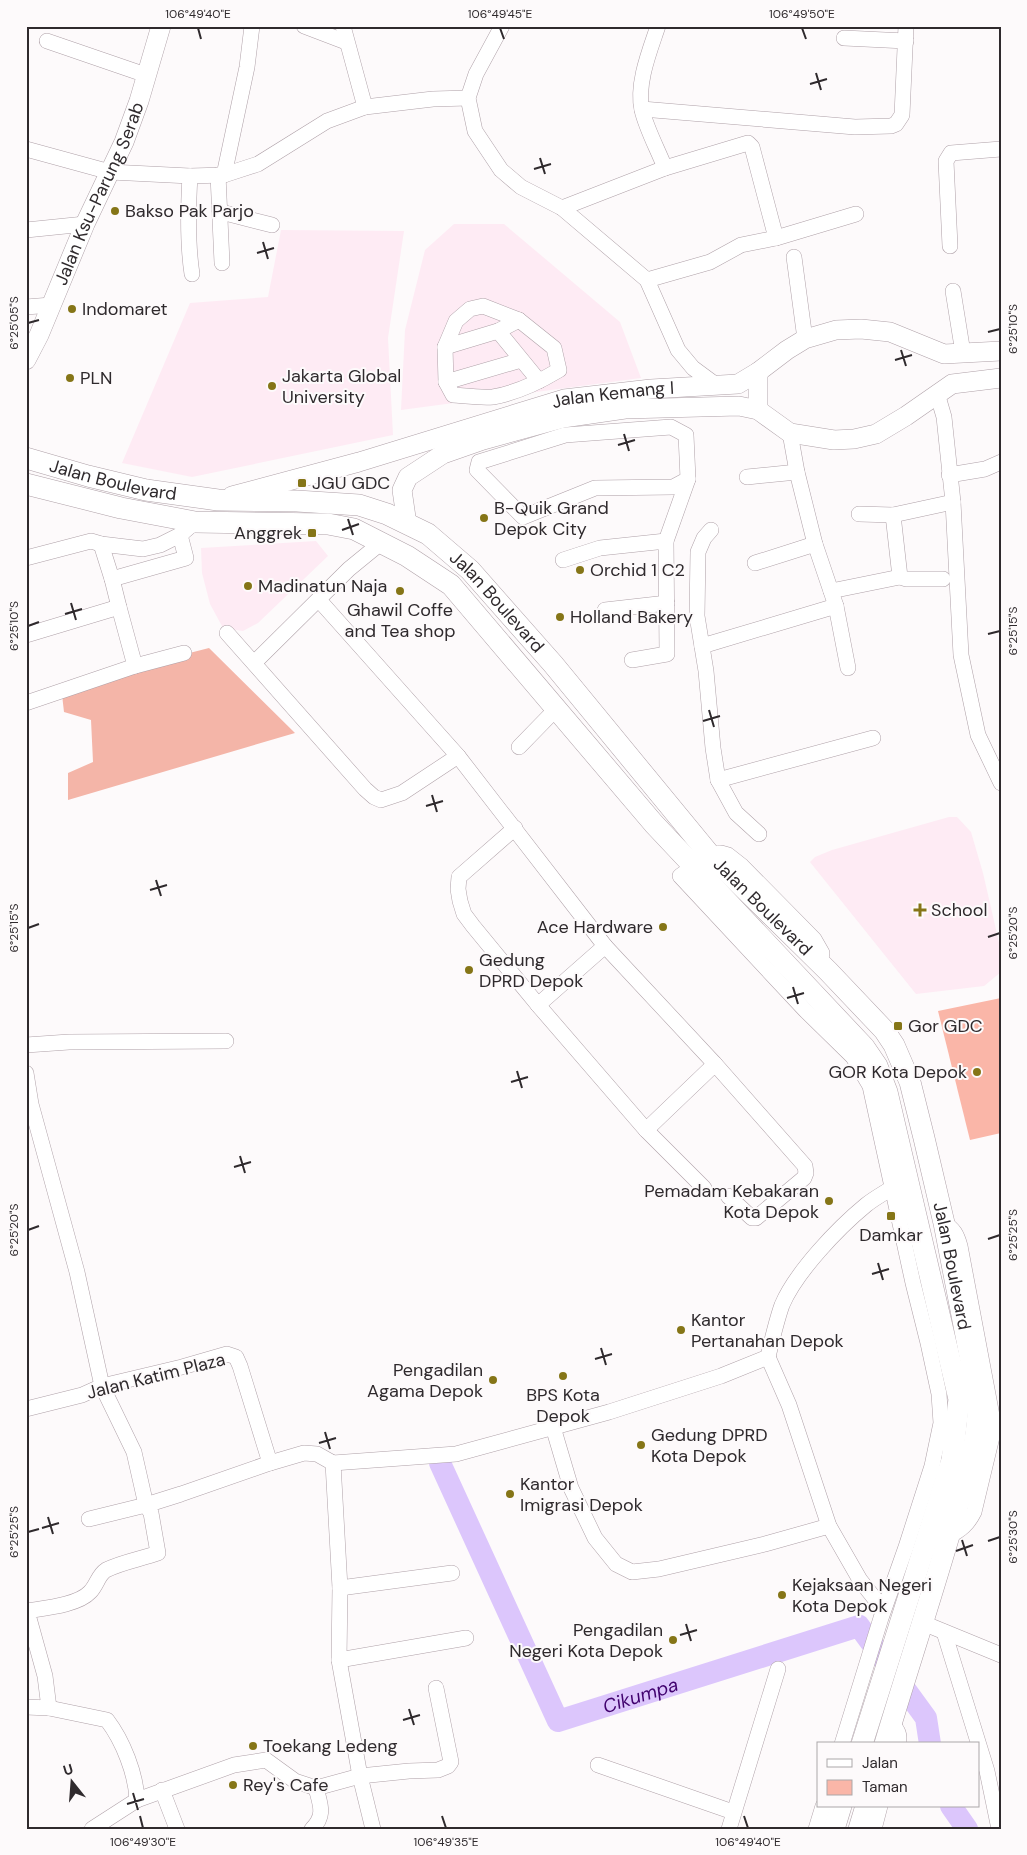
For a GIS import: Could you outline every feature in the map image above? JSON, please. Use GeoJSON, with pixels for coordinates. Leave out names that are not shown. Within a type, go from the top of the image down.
{"type":"FeatureCollection","features":[{"type":"Feature","properties":{"kind":"main road","name":"Jalan Boulevard"},"geometry":{"type":"LineString","coordinates":[[26,458],[49,466],[146,490],[218,500],[297,501],[358,506],[387,514],[428,534],[470,570],[553,664],[694,866],[820,963],[884,1030],[894,1045],[910,1082],[944,1224],[979,1411],[975,1444],[923,1623],[886,1716],[864,1742]]}},
{"type":"Feature","properties":{"kind":"main road","name":"Jalan Boulevard"},"geometry":{"type":"LineString","coordinates":[[26,484],[121,508],[187,529],[328,524],[354,529],[408,556],[452,585],[654,824],[864,1047],[877,1066],[887,1092],[900,1148],[900,1183],[960,1400],[952,1460],[886,1716],[885,1742]]}},
{"type":"Feature","properties":{"kind":"main road"},"geometry":{"type":"LineString","coordinates":[[900,1148],[924,1138]]}},
{"type":"Feature","properties":{"kind":"main road"},"geometry":{"type":"LineString","coordinates":[[834,1829],[840,1808]]}},
{"type":"Feature","properties":{"kind":"main road"},"geometry":{"type":"LineString","coordinates":[[859,1829],[865,1808]]}},
{"type":"Feature","properties":{"kind":"street","name":"Jalan Ksu-Parung Serab"},"geometry":{"type":"LineString","coordinates":[[27,362],[85,224],[124,142],[160,26]]}},
{"type":"Feature","properties":{"kind":"street"},"geometry":{"type":"LineString","coordinates":[[222,263],[219,209],[221,175],[247,68],[252,26]]}},
{"type":"Feature","properties":{"kind":"street"},"geometry":{"type":"LineString","coordinates":[[304,26],[346,42]]}},
{"type":"Feature","properties":{"kind":"street"},"geometry":{"type":"LineString","coordinates":[[343,26],[365,107]]}},
{"type":"Feature","properties":{"kind":"street"},"geometry":{"type":"LineString","coordinates":[[462,98],[502,26]]}},
{"type":"Feature","properties":{"kind":"street"},"geometry":{"type":"LineString","coordinates":[[658,26],[645,66],[641,91],[642,109],[665,168]]}},
{"type":"Feature","properties":{"kind":"street"},"geometry":{"type":"LineString","coordinates":[[642,109],[836,126],[891,126],[896,124],[902,114],[906,34],[844,38]]}},
{"type":"Feature","properties":{"kind":"street"},"geometry":{"type":"LineString","coordinates":[[47,41],[146,75]]}},
{"type":"Feature","properties":{"kind":"street"},"geometry":{"type":"LineString","coordinates":[[26,149],[110,172],[190,176],[221,175],[258,164],[327,121],[365,107],[433,99],[462,98]]}},
{"type":"Feature","properties":{"kind":"street"},"geometry":{"type":"LineString","coordinates":[[462,98],[475,131],[501,170],[521,187],[562,208],[647,280],[678,350],[710,385]]}},
{"type":"Feature","properties":{"kind":"street"},"geometry":{"type":"LineString","coordinates":[[562,208],[665,168],[748,143],[750,144],[776,238]]}},
{"type":"Feature","properties":{"kind":"street"},"geometry":{"type":"LineString","coordinates":[[950,246],[946,161],[948,156],[951,153],[1001,149]]}},
{"type":"Feature","properties":{"kind":"street"},"geometry":{"type":"LineString","coordinates":[[190,176],[187,219],[192,274]]}},
{"type":"Feature","properties":{"kind":"street"},"geometry":{"type":"LineString","coordinates":[[219,209],[225,213],[272,225]]}},
{"type":"Feature","properties":{"kind":"street"},"geometry":{"type":"LineString","coordinates":[[647,280],[710,262],[742,245],[776,238],[856,214]]}},
{"type":"Feature","properties":{"kind":"street"},"geometry":{"type":"LineString","coordinates":[[26,230],[85,224]]}},
{"type":"Feature","properties":{"kind":"street"},"geometry":{"type":"LineString","coordinates":[[794,257],[805,339]]}},
{"type":"Feature","properties":{"kind":"street"},"geometry":{"type":"LineString","coordinates":[[953,291],[953,354],[945,389],[944,417],[953,502],[961,656],[978,736],[1001,782]]}},
{"type":"Feature","properties":{"kind":"street"},"geometry":{"type":"LineString","coordinates":[[26,307],[51,305]]}},
{"type":"Feature","properties":{"kind":"street"},"geometry":{"type":"LineString","coordinates":[[483,306],[519,320],[554,348],[559,370],[512,392],[492,397],[453,395],[446,382],[445,347],[456,320],[470,309],[483,306]]}},
{"type":"Feature","properties":{"kind":"street"},"geometry":{"type":"LineString","coordinates":[[445,347],[498,331],[519,320]]}},
{"type":"Feature","properties":{"kind":"street","name":"Jalan Kemang I"},"geometry":{"type":"LineString","coordinates":[[408,524],[402,490],[408,477],[443,454],[525,420],[564,399],[651,389],[738,384],[805,339],[836,330],[890,332],[953,354],[1001,351]]}},
{"type":"Feature","properties":{"kind":"street"},"geometry":{"type":"LineString","coordinates":[[498,331],[539,381]]}},
{"type":"Feature","properties":{"kind":"street"},"geometry":{"type":"LineString","coordinates":[[446,382],[522,360]]}},
{"type":"Feature","properties":{"kind":"street"},"geometry":{"type":"LineString","coordinates":[[758,372],[758,410]]}},
{"type":"Feature","properties":{"kind":"street","name":"Jalan Kemang I"},"geometry":{"type":"LineString","coordinates":[[218,500],[525,420],[563,418],[625,409],[740,406],[758,410],[790,433],[834,440],[854,440],[876,434],[945,389],[1001,378]]}},
{"type":"Feature","properties":{"kind":"street"},"geometry":{"type":"LineString","coordinates":[[651,389],[653,409]]}},
{"type":"Feature","properties":{"kind":"street"},"geometry":{"type":"LineString","coordinates":[[512,392],[525,420]]}},
{"type":"Feature","properties":{"kind":"street"},"geometry":{"type":"LineString","coordinates":[[477,470],[479,462],[565,435],[671,428],[686,435],[688,479],[666,541],[667,654],[632,660]]}},
{"type":"Feature","properties":{"kind":"street"},"geometry":{"type":"LineString","coordinates":[[790,433],[815,544],[836,606],[848,668]]}},
{"type":"Feature","properties":{"kind":"street"},"geometry":{"type":"LineString","coordinates":[[26,446],[49,466]]}},
{"type":"Feature","properties":{"kind":"street"},"geometry":{"type":"LineString","coordinates":[[460,448],[477,470],[523,517],[595,488],[673,487],[688,479]]}},
{"type":"Feature","properties":{"kind":"street"},"geometry":{"type":"LineString","coordinates":[[949,475],[986,469],[1001,462]]}},
{"type":"Feature","properties":{"kind":"street"},"geometry":{"type":"LineString","coordinates":[[747,477],[798,472]]}},
{"type":"Feature","properties":{"kind":"street"},"geometry":{"type":"LineString","coordinates":[[859,514],[893,515],[953,502]]}},
{"type":"Feature","properties":{"kind":"street"},"geometry":{"type":"LineString","coordinates":[[893,515],[900,576]]}},
{"type":"Feature","properties":{"kind":"street"},"geometry":{"type":"LineString","coordinates":[[26,558],[91,541],[143,549],[160,545],[187,529]]}},
{"type":"Feature","properties":{"kind":"street"},"geometry":{"type":"LineString","coordinates":[[112,579],[186,558],[187,529]]}},
{"type":"Feature","properties":{"kind":"street"},"geometry":{"type":"LineString","coordinates":[[711,530],[704,538],[698,552],[696,616],[706,671],[718,780],[736,813],[759,834]]}},
{"type":"Feature","properties":{"kind":"street"},"geometry":{"type":"LineString","coordinates":[[563,560],[600,548],[666,541]]}},
{"type":"Feature","properties":{"kind":"street"},"geometry":{"type":"LineString","coordinates":[[254,663],[349,569],[382,542]]}},
{"type":"Feature","properties":{"kind":"street"},"geometry":{"type":"LineString","coordinates":[[101,544],[135,666]]}},
{"type":"Feature","properties":{"kind":"street"},"geometry":{"type":"LineString","coordinates":[[755,563],[815,544]]}},
{"type":"Feature","properties":{"kind":"street"},"geometry":{"type":"LineString","coordinates":[[831,591],[900,576],[906,579],[943,580]]}},
{"type":"Feature","properties":{"kind":"street"},"geometry":{"type":"LineString","coordinates":[[319,600],[458,756],[606,946],[715,1064],[805,1166],[806,1173],[804,1178],[756,1218],[752,1218],[728,1196]]}},
{"type":"Feature","properties":{"kind":"street"},"geometry":{"type":"LineString","coordinates":[[605,610],[667,603]]}},
{"type":"Feature","properties":{"kind":"street"},"geometry":{"type":"LineString","coordinates":[[702,646],[836,606]]}},
{"type":"Feature","properties":{"kind":"street"},"geometry":{"type":"LineString","coordinates":[[26,635],[119,607]]}},
{"type":"Feature","properties":{"kind":"street"},"geometry":{"type":"LineString","coordinates":[[228,633],[374,797],[381,800],[402,793],[458,756]]}},
{"type":"Feature","properties":{"kind":"street"},"geometry":{"type":"LineString","coordinates":[[26,703],[135,666],[184,653]]}},
{"type":"Feature","properties":{"kind":"street"},"geometry":{"type":"LineString","coordinates":[[519,747],[556,709]]}},
{"type":"Feature","properties":{"kind":"street"},"geometry":{"type":"LineString","coordinates":[[718,780],[873,738]]}},
{"type":"Feature","properties":{"kind":"street"},"geometry":{"type":"LineString","coordinates":[[515,828],[459,876],[458,890],[464,914],[538,1005],[646,1130],[704,1188]]}},
{"type":"Feature","properties":{"kind":"street"},"geometry":{"type":"LineString","coordinates":[[694,866],[805,1010],[853,1057],[870,1086],[900,1183],[913,1284],[939,1394],[941,1423],[932,1466],[885,1605],[843,1742]]}},
{"type":"Feature","properties":{"kind":"street"},"geometry":{"type":"LineString","coordinates":[[538,1005],[606,946]]}},
{"type":"Feature","properties":{"kind":"street"},"geometry":{"type":"LineString","coordinates":[[26,1044],[226,1041]]}},
{"type":"Feature","properties":{"kind":"street"},"geometry":{"type":"LineString","coordinates":[[646,1130],[715,1064]]}},
{"type":"Feature","properties":{"kind":"street"},"geometry":{"type":"LineString","coordinates":[[26,1074],[33,1139],[77,1272],[102,1386],[134,1452],[146,1505],[151,1513],[158,1553],[103,1572],[91,1592],[82,1598],[64,1604],[27,1607],[44,1676],[49,1708]]}},
{"type":"Feature","properties":{"kind":"street"},"geometry":{"type":"LineString","coordinates":[[885,1605],[875,1600],[860,1580],[829,1526],[789,1405],[768,1357],[783,1304],[798,1278],[844,1225],[867,1204],[900,1183]]}},
{"type":"Feature","properties":{"kind":"street","name":"Jalan Katim Plaza"},"geometry":{"type":"LineString","coordinates":[[26,1409],[82,1395],[102,1386],[227,1354],[236,1357],[240,1366],[270,1463]]}},
{"type":"Feature","properties":{"kind":"street"},"geometry":{"type":"LineString","coordinates":[[90,1519],[146,1505],[304,1453],[317,1454],[333,1464],[456,1454],[609,1412],[703,1382],[768,1357]]}},
{"type":"Feature","properties":{"kind":"street"},"geometry":{"type":"LineString","coordinates":[[553,1427],[572,1488],[595,1538],[616,1564],[632,1572],[659,1569],[764,1544],[829,1526]]}},
{"type":"Feature","properties":{"kind":"street"},"geometry":{"type":"LineString","coordinates":[[333,1464],[340,1588],[338,1660],[372,1829]]}},
{"type":"Feature","properties":{"kind":"street"},"geometry":{"type":"LineString","coordinates":[[340,1588],[452,1573]]}},
{"type":"Feature","properties":{"kind":"street"},"geometry":{"type":"LineString","coordinates":[[923,1623],[1001,1655]]}},
{"type":"Feature","properties":{"kind":"street"},"geometry":{"type":"LineString","coordinates":[[944,1632],[978,1742]]}},
{"type":"Feature","properties":{"kind":"street"},"geometry":{"type":"LineString","coordinates":[[338,1660],[466,1638]]}},
{"type":"Feature","properties":{"kind":"street"},"geometry":{"type":"LineString","coordinates":[[728,1829],[778,1670]]}},
{"type":"Feature","properties":{"kind":"street"},"geometry":{"type":"LineString","coordinates":[[92,1829],[137,1800],[162,1790],[234,1766],[266,1760],[295,1781],[316,1788],[360,1776],[438,1770],[448,1766],[451,1762],[436,1688]]}},
{"type":"Feature","properties":{"kind":"street"},"geometry":{"type":"LineString","coordinates":[[26,1707],[49,1708],[107,1720],[119,1736],[136,1787],[137,1800]]}},
{"type":"Feature","properties":{"kind":"street"},"geometry":{"type":"LineString","coordinates":[[886,1716],[898,1731],[898,1742]]}},
{"type":"Feature","properties":{"kind":"street"},"geometry":{"type":"LineString","coordinates":[[980,1748],[987,1771],[999,1829]]}},
{"type":"Feature","properties":{"kind":"street"},"geometry":{"type":"LineString","coordinates":[[598,1766],[734,1812]]}},
{"type":"Feature","properties":{"kind":"street"},"geometry":{"type":"LineString","coordinates":[[312,1829],[317,1824],[322,1813],[316,1788]]}},
{"type":"Feature","properties":{"kind":"street"},"geometry":{"type":"LineString","coordinates":[[162,1790],[177,1829]]}},
{"type":"Feature","properties":{"kind":"street"},"geometry":{"type":"LineString","coordinates":[[816,1829],[821,1808]]}},
{"type":"Feature","properties":{"kind":"street"},"geometry":{"type":"LineString","coordinates":[[874,1829],[879,1808]]}},
{"type":"Feature","properties":{"kind":"shaded area"},"geometry":{"type":"Polygon","coordinates":[[[454,224],[504,224],[620,322],[641,378],[401,410],[405,330],[425,250],[454,224]]]}},
{"type":"Feature","properties":{"kind":"shaded area","name":"Jakarta Global University"},"geometry":{"type":"Polygon","coordinates":[[[281,230],[404,231],[388,338],[393,435],[192,477],[122,463],[190,303],[268,297],[281,230]]]}},
{"type":"Feature","properties":{"kind":"shaded area"},"geometry":{"type":"Polygon","coordinates":[[[316,541],[328,556],[258,623],[243,631],[223,628],[210,604],[202,573],[201,548],[316,541]]]}},
{"type":"Feature","properties":{"kind":"shaded area"},"geometry":{"type":"Polygon","coordinates":[[[209,648],[295,733],[68,800],[68,773],[93,762],[91,720],[64,712],[61,686],[209,648]]]}},
{"type":"Feature","properties":{"kind":"shaded area","name":"School"},"geometry":{"type":"Polygon","coordinates":[[[949,817],[957,817],[971,832],[983,873],[1000,947],[1001,972],[984,986],[916,994],[810,862],[815,857],[832,850],[949,817]]]}},
{"type":"Feature","properties":{"kind":"green space","name":"GOR Kota Depok"},"geometry":{"type":"Polygon","coordinates":[[[1001,998],[1001,1133],[970,1140],[938,1011],[1001,998]]]}},
{"type":"Feature","properties":{"kind":"waterway","name":"Cikumpa"},"geometry":{"type":"LineString","coordinates":[[440,1463],[558,1721],[859,1626],[926,1718],[930,1742]]}},
{"type":"Feature","properties":{"kind":"waterway","name":"Cikumpa"},"geometry":{"type":"LineString","coordinates":[[952,1808],[967,1829]]}},
{"type":"Feature","properties":{"kind":"place","name":"Bakso Pak Parjo"},"geometry":{"type":"Point","coordinates":[115,211]}},
{"type":"Feature","properties":{"kind":"place","name":"Indomaret"},"geometry":{"type":"Point","coordinates":[72,309]}},
{"type":"Feature","properties":{"kind":"place","name":"PLN"},"geometry":{"type":"Point","coordinates":[70,378]}},
{"type":"Feature","properties":{"kind":"place","name":"Jakarta Global University"},"geometry":{"type":"Point","coordinates":[272,386]}},
{"type":"Feature","properties":{"kind":"place","name":"JGU GDC"},"geometry":{"type":"Point","coordinates":[302,483]}},
{"type":"Feature","properties":{"kind":"place","name":"B-Quik Grand Depok City"},"geometry":{"type":"Point","coordinates":[484,518]}},
{"type":"Feature","properties":{"kind":"place","name":"Anggrek"},"geometry":{"type":"Point","coordinates":[312,533]}},
{"type":"Feature","properties":{"kind":"place","name":"Orchid 1 C2"},"geometry":{"type":"Point","coordinates":[580,570]}},
{"type":"Feature","properties":{"kind":"place","name":"Madinatun Naja"},"geometry":{"type":"Point","coordinates":[248,586]}},
{"type":"Feature","properties":{"kind":"place","name":"Ghawil Coffe and Tea shop"},"geometry":{"type":"Point","coordinates":[400,591]}},
{"type":"Feature","properties":{"kind":"place","name":"Holland Bakery"},"geometry":{"type":"Point","coordinates":[560,617]}},
{"type":"Feature","properties":{"kind":"place","name":"School"},"geometry":{"type":"Point","coordinates":[920,910]}},
{"type":"Feature","properties":{"kind":"place","name":"Ace Hardware"},"geometry":{"type":"Point","coordinates":[663,927]}},
{"type":"Feature","properties":{"kind":"place","name":"Gedung DPRD Depok"},"geometry":{"type":"Point","coordinates":[469,970]}},
{"type":"Feature","properties":{"kind":"place","name":"Gor GDC"},"geometry":{"type":"Point","coordinates":[898,1026]}},
{"type":"Feature","properties":{"kind":"place","name":"GOR Kota Depok"},"geometry":{"type":"Point","coordinates":[977,1072]}},
{"type":"Feature","properties":{"kind":"place","name":"Pemadam Kebakaran Kota Depok"},"geometry":{"type":"Point","coordinates":[829,1201]}},
{"type":"Feature","properties":{"kind":"place","name":"Damkar"},"geometry":{"type":"Point","coordinates":[891,1216]}},
{"type":"Feature","properties":{"kind":"place","name":"Kantor Pertanahan Depok"},"geometry":{"type":"Point","coordinates":[681,1330]}},
{"type":"Feature","properties":{"kind":"place","name":"BPS Kota Depok"},"geometry":{"type":"Point","coordinates":[563,1376]}},
{"type":"Feature","properties":{"kind":"place","name":"Pengadilan Agama Depok"},"geometry":{"type":"Point","coordinates":[493,1380]}},
{"type":"Feature","properties":{"kind":"place","name":"Gedung DPRD Kota Depok"},"geometry":{"type":"Point","coordinates":[641,1445]}},
{"type":"Feature","properties":{"kind":"place","name":"Kantor Imigrasi Depok"},"geometry":{"type":"Point","coordinates":[510,1494]}},
{"type":"Feature","properties":{"kind":"place","name":"Kejaksaan Negeri Kota Depok"},"geometry":{"type":"Point","coordinates":[782,1595]}},
{"type":"Feature","properties":{"kind":"place","name":"Pengadilan Negeri Kota Depok"},"geometry":{"type":"Point","coordinates":[673,1640]}},
{"type":"Feature","properties":{"kind":"place","name":"Toekang Ledeng"},"geometry":{"type":"Point","coordinates":[253,1746]}},
{"type":"Feature","properties":{"kind":"place","name":"Rey's Cafe"},"geometry":{"type":"Point","coordinates":[233,1785]}}]}
